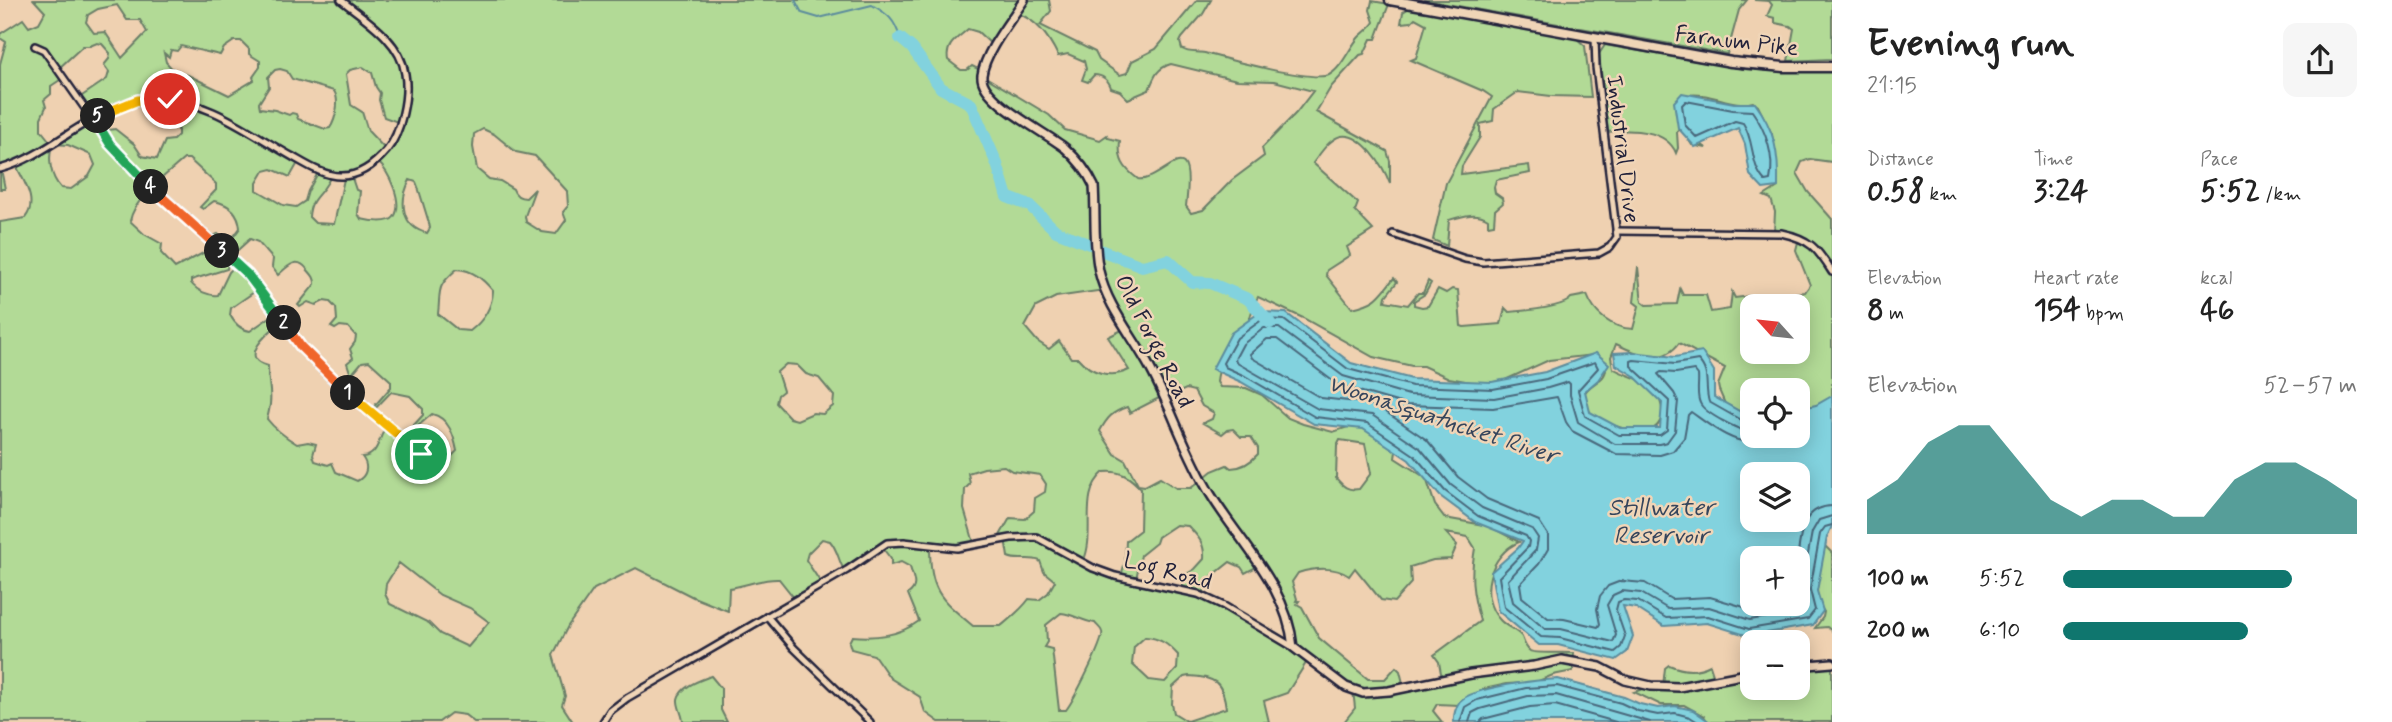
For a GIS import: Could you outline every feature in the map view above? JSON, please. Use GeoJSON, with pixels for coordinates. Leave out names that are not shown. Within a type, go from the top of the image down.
{"type":"FeatureCollection","features":[{"type":"Feature","properties":{"kind":"main road","name":"Farnum Pike"},"geometry":{"type":"LineString","coordinates":[[1390,0],[1757,66],[1832,67]]}},
{"type":"Feature","properties":{"kind":"street"},"geometry":{"type":"LineString","coordinates":[[0,169],[18,164],[94,118],[138,100],[184,101],[203,107],[320,171],[342,176],[367,169],[380,159],[397,135],[404,98],[405,69],[396,50],[382,34],[341,0]]}},
{"type":"Feature","properties":{"kind":"street","name":"Old Forge Road"},"geometry":{"type":"LineString","coordinates":[[1024,0],[991,53],[982,73],[982,82],[989,94],[1002,105],[1065,148],[1090,177],[1094,186],[1096,254],[1104,290],[1152,371],[1178,433],[1211,496],[1260,562],[1277,593],[1291,625],[1293,647]]}},
{"type":"Feature","properties":{"kind":"street","name":"Industrial Drive"},"geometry":{"type":"LineString","coordinates":[[1393,234],[1465,259],[1483,262],[1599,253],[1610,247],[1617,237],[1596,67],[1595,38]]}},
{"type":"Feature","properties":{"kind":"street"},"geometry":{"type":"LineString","coordinates":[[35,46],[44,50],[110,144],[150,186],[248,275],[301,347],[335,382],[421,454],[424,465]]}},
{"type":"Feature","properties":{"kind":"street"},"geometry":{"type":"LineString","coordinates":[[1616,230],[1781,233],[1799,237],[1814,245],[1832,272]]}},
{"type":"Feature","properties":{"kind":"street","name":"Log Road"},"geometry":{"type":"LineString","coordinates":[[603,722],[610,711],[626,698],[847,570],[887,543],[904,541],[957,548],[1011,538],[1036,537],[1093,568],[1115,576],[1198,594],[1224,606],[1293,647],[1346,687],[1363,692],[1389,691],[1471,674],[1562,660],[1600,667],[1625,680],[1651,686],[1679,687],[1740,675]]}},
{"type":"Feature","properties":{"kind":"street"},"geometry":{"type":"LineString","coordinates":[[767,616],[794,648],[870,722]]}},
{"type":"Feature","properties":{"kind":"street"},"geometry":{"type":"LineString","coordinates":[[1810,665],[1832,663]]}},
{"type":"Feature","properties":{"kind":"green space"},"geometry":{"type":"Polygon","coordinates":[[[34,0],[1021,0],[992,45],[978,32],[968,29],[950,46],[948,60],[961,70],[972,66],[982,71],[984,76],[1049,115],[1065,130],[1100,140],[1107,135],[1108,138],[1120,141],[1123,163],[1138,179],[1148,178],[1182,162],[1186,167],[1188,181],[1186,206],[1191,213],[1203,210],[1232,180],[1264,156],[1262,148],[1313,91],[1274,81],[1237,80],[1171,64],[1159,71],[1149,90],[1128,99],[1120,91],[1111,88],[1107,80],[1100,76],[1094,75],[1088,82],[1082,80],[1086,69],[1084,61],[1068,54],[1058,56],[1043,31],[1019,14],[1028,0],[1049,0],[1051,11],[1040,25],[1095,52],[1099,60],[1120,75],[1127,73],[1132,61],[1156,49],[1197,0],[1211,0],[1203,14],[1182,38],[1182,49],[1289,73],[1306,76],[1329,75],[1338,68],[1355,42],[1374,22],[1370,10],[1372,1],[1389,4],[1376,39],[1371,39],[1364,54],[1360,55],[1331,87],[1316,112],[1387,151],[1390,161],[1390,184],[1377,160],[1364,145],[1357,139],[1341,136],[1329,143],[1313,163],[1358,203],[1355,211],[1373,230],[1347,247],[1350,255],[1327,270],[1326,275],[1352,308],[1377,298],[1394,278],[1397,282],[1385,301],[1408,305],[1418,293],[1423,293],[1428,281],[1431,283],[1425,294],[1414,301],[1414,305],[1428,306],[1438,289],[1446,293],[1452,289],[1458,290],[1461,326],[1464,327],[1501,324],[1505,308],[1509,312],[1543,308],[1587,295],[1604,319],[1633,329],[1639,306],[1634,302],[1638,267],[1642,302],[1646,305],[1677,304],[1680,289],[1683,295],[1706,295],[1711,312],[1730,309],[1732,292],[1735,298],[1740,297],[1740,364],[1810,364],[1810,294],[1794,294],[1805,292],[1810,285],[1796,250],[1799,238],[1774,232],[1775,212],[1771,199],[1764,196],[1778,187],[1772,134],[1758,106],[1753,102],[1737,103],[1696,94],[1687,95],[1693,137],[1706,148],[1692,145],[1681,128],[1677,132],[1676,153],[1664,139],[1647,132],[1608,132],[1599,54],[1605,45],[1743,69],[1832,72],[1832,162],[1810,159],[1802,162],[1797,173],[1808,192],[1832,219],[1832,397],[1810,411],[1810,378],[1740,378],[1740,421],[1731,418],[1719,390],[1718,385],[1725,368],[1679,343],[1673,350],[1658,356],[1641,354],[1616,344],[1611,357],[1613,368],[1649,386],[1657,394],[1661,404],[1662,415],[1658,424],[1652,429],[1633,430],[1594,419],[1582,397],[1606,372],[1606,366],[1594,355],[1549,360],[1505,380],[1482,384],[1449,378],[1423,366],[1373,357],[1303,318],[1258,297],[1248,323],[1221,366],[1217,382],[1220,387],[1246,388],[1262,395],[1288,418],[1303,424],[1333,432],[1361,425],[1397,445],[1395,458],[1426,478],[1435,505],[1445,518],[1489,526],[1519,542],[1501,556],[1490,576],[1489,599],[1500,620],[1522,637],[1530,651],[1574,653],[1573,671],[1536,682],[1484,689],[1459,705],[1437,704],[1433,711],[1442,722],[1344,722],[1355,708],[1353,690],[1308,660],[1287,693],[1264,701],[1269,722],[939,722],[925,712],[920,697],[890,678],[874,655],[851,649],[849,642],[852,636],[887,635],[919,621],[908,594],[914,585],[910,567],[901,562],[891,565],[891,559],[881,546],[844,570],[833,544],[822,539],[808,553],[806,560],[821,583],[795,599],[779,579],[766,580],[729,588],[728,611],[693,597],[636,568],[594,589],[568,626],[553,655],[565,696],[562,705],[573,722],[474,722],[465,715],[451,713],[439,722],[0,722],[0,222],[25,218],[29,211],[30,198],[16,165],[1,169],[5,189],[0,189],[0,64],[6,42],[0,38],[0,34],[23,19],[29,27],[39,23],[45,12],[34,0]],[[117,5],[98,9],[88,15],[86,22],[94,33],[105,32],[122,58],[147,32],[140,20],[127,20],[117,5]],[[234,41],[224,48],[220,55],[181,46],[177,51],[171,50],[169,57],[164,53],[166,62],[176,73],[188,75],[229,95],[254,80],[253,77],[260,67],[260,61],[249,54],[249,49],[241,41],[234,41]],[[102,44],[83,46],[58,69],[63,78],[51,86],[51,94],[44,100],[46,107],[41,118],[41,130],[52,144],[50,161],[54,178],[61,188],[71,189],[89,176],[95,165],[91,155],[68,145],[53,144],[92,118],[79,98],[107,79],[109,72],[104,65],[110,53],[102,44]],[[363,67],[350,70],[346,74],[351,105],[362,112],[368,131],[385,149],[391,143],[398,122],[384,117],[379,100],[380,93],[372,73],[363,67]],[[280,69],[268,77],[269,87],[259,103],[260,108],[289,115],[296,114],[298,119],[325,129],[330,128],[337,104],[334,91],[292,79],[287,71],[280,69]],[[137,99],[93,118],[103,131],[115,129],[134,144],[142,156],[157,159],[165,141],[173,140],[178,135],[178,129],[164,115],[166,100],[137,99]],[[483,129],[474,134],[473,147],[477,169],[489,179],[500,181],[513,189],[521,197],[526,198],[535,189],[525,216],[526,222],[542,232],[556,234],[566,220],[563,212],[568,206],[567,191],[535,156],[516,152],[494,134],[483,129]],[[184,159],[152,187],[138,204],[130,221],[144,234],[162,244],[161,253],[175,268],[205,252],[218,250],[209,238],[218,234],[223,238],[234,236],[240,228],[235,213],[224,204],[214,201],[203,209],[200,207],[216,190],[216,184],[189,159],[184,159]],[[299,161],[290,177],[272,169],[264,171],[257,183],[257,190],[283,205],[296,207],[305,201],[319,171],[299,161]],[[378,162],[351,175],[356,190],[360,191],[358,214],[361,219],[383,221],[394,217],[397,211],[396,196],[391,180],[378,162]],[[331,175],[312,204],[309,217],[315,223],[334,224],[344,179],[342,176],[331,175]],[[410,180],[404,204],[407,219],[418,230],[427,233],[430,228],[416,182],[410,180]],[[250,239],[229,258],[227,269],[191,280],[196,288],[203,292],[218,295],[229,272],[236,265],[257,290],[231,308],[230,315],[236,323],[250,331],[276,313],[281,322],[258,344],[255,351],[259,362],[268,366],[270,397],[267,419],[297,444],[316,444],[313,455],[315,461],[328,465],[332,463],[336,472],[357,481],[366,470],[362,457],[375,450],[386,427],[403,437],[423,415],[423,409],[410,396],[391,392],[370,411],[391,387],[391,381],[369,361],[362,362],[351,375],[347,363],[353,358],[350,349],[356,336],[348,327],[331,327],[337,320],[336,308],[330,302],[324,301],[316,305],[308,302],[300,307],[298,305],[315,284],[313,276],[300,263],[292,264],[278,275],[272,267],[273,259],[258,242],[250,239]],[[457,269],[442,285],[438,314],[458,330],[470,331],[486,314],[493,291],[477,276],[457,269]],[[1104,290],[1056,297],[1036,307],[1025,327],[1037,341],[1049,349],[1059,341],[1071,358],[1078,358],[1095,371],[1115,374],[1129,370],[1108,337],[1126,328],[1104,290]],[[786,364],[777,372],[783,391],[778,395],[776,403],[790,418],[797,420],[813,413],[823,414],[833,406],[834,396],[819,378],[806,374],[797,365],[786,364]],[[1186,389],[1164,399],[1161,397],[1130,413],[1127,407],[1117,411],[1100,431],[1115,454],[1125,460],[1138,485],[1145,486],[1160,478],[1176,488],[1191,488],[1212,471],[1227,465],[1231,468],[1243,466],[1258,454],[1258,448],[1251,437],[1241,437],[1233,429],[1222,434],[1203,423],[1212,419],[1214,413],[1202,406],[1194,391],[1186,389]],[[432,414],[418,426],[409,442],[419,453],[425,468],[442,471],[445,459],[457,451],[452,434],[443,419],[432,414]],[[1340,440],[1337,446],[1336,478],[1348,489],[1359,489],[1371,473],[1365,444],[1340,440]],[[1004,466],[968,473],[970,484],[965,489],[964,509],[974,543],[956,547],[930,545],[932,573],[944,600],[973,626],[1001,626],[1029,599],[1039,600],[1048,593],[1055,581],[1044,572],[1040,561],[1008,557],[1005,538],[998,539],[1010,518],[1025,519],[1034,511],[1035,498],[1045,492],[1046,484],[1040,475],[1012,471],[1004,466]],[[1104,472],[1096,481],[1089,503],[1087,551],[1083,562],[1121,576],[1126,541],[1140,530],[1141,489],[1124,475],[1104,472]],[[1176,525],[1158,537],[1156,543],[1141,555],[1136,579],[1181,589],[1185,575],[1204,559],[1203,549],[1195,534],[1188,526],[1176,525]],[[1446,533],[1457,545],[1451,559],[1433,560],[1410,567],[1411,583],[1394,602],[1381,600],[1355,568],[1349,576],[1331,569],[1298,573],[1292,582],[1296,601],[1299,601],[1297,604],[1302,607],[1319,638],[1368,679],[1385,679],[1396,667],[1400,671],[1404,687],[1442,679],[1439,662],[1434,655],[1480,621],[1473,585],[1475,548],[1468,537],[1446,533]],[[1230,562],[1210,578],[1203,594],[1291,645],[1290,623],[1260,565],[1245,573],[1241,567],[1230,562]],[[399,563],[386,584],[385,594],[390,604],[429,623],[440,634],[468,647],[489,622],[470,608],[440,595],[399,563]],[[1061,613],[1046,625],[1047,642],[1044,647],[1052,649],[1059,710],[1066,710],[1094,658],[1102,637],[1101,629],[1095,623],[1061,613]],[[1145,637],[1134,647],[1132,664],[1149,680],[1165,682],[1177,669],[1178,655],[1163,642],[1145,637]],[[1189,676],[1173,687],[1174,713],[1187,721],[1226,708],[1223,692],[1216,683],[1189,676]]]}},
{"type":"Feature","properties":{"kind":"green space"},"geometry":{"type":"Polygon","coordinates":[[[1424,0],[1747,0],[1739,10],[1727,54],[1424,0]]]}},
{"type":"Feature","properties":{"kind":"green space"},"geometry":{"type":"Polygon","coordinates":[[[1754,0],[1832,0],[1832,59],[1788,61],[1794,29],[1775,23],[1775,18],[1767,16],[1772,5],[1769,1],[1754,0]]]}},
{"type":"Feature","properties":{"kind":"green space"},"geometry":{"type":"Polygon","coordinates":[[[1411,7],[1576,38],[1585,46],[1591,97],[1518,92],[1494,109],[1493,121],[1480,124],[1480,137],[1462,166],[1461,174],[1529,165],[1530,173],[1496,180],[1495,193],[1502,198],[1503,203],[1495,210],[1494,224],[1488,225],[1488,219],[1474,215],[1449,220],[1447,246],[1433,240],[1446,183],[1492,97],[1411,60],[1416,58],[1426,24],[1415,18],[1411,22],[1401,23],[1403,12],[1411,7]]]}},
{"type":"Feature","properties":{"kind":"green space"},"geometry":{"type":"Polygon","coordinates":[[[1820,541],[1832,553],[1832,631],[1827,627],[1815,628],[1824,612],[1816,596],[1815,587],[1820,541]]]}},
{"type":"Feature","properties":{"kind":"green space"},"geometry":{"type":"Polygon","coordinates":[[[1832,662],[1832,722],[1708,722],[1704,716],[1684,705],[1661,705],[1634,692],[1663,686],[1665,668],[1669,665],[1690,670],[1710,665],[1715,680],[1740,675],[1740,700],[1810,700],[1810,664],[1832,662]]]}},
{"type":"Feature","properties":{"kind":"green space"},"geometry":{"type":"Polygon","coordinates":[[[711,676],[721,688],[721,710],[727,722],[683,722],[678,702],[680,694],[692,684],[711,676]]]}},
{"type":"Feature","properties":{"kind":"water"},"geometry":{"type":"Polygon","coordinates":[[[1682,93],[1734,103],[1755,103],[1767,123],[1774,143],[1778,187],[1763,189],[1750,175],[1745,144],[1738,128],[1695,147],[1678,128],[1674,102],[1682,93]]]}},
{"type":"Feature","properties":{"kind":"water","name":"Stillwater Reservoir"},"geometry":{"type":"Polygon","coordinates":[[[1260,312],[1286,313],[1351,363],[1412,379],[1492,382],[1545,372],[1596,353],[1609,364],[1598,380],[1585,391],[1590,412],[1620,428],[1660,428],[1662,403],[1633,375],[1616,365],[1614,353],[1632,352],[1675,357],[1702,352],[1714,371],[1714,397],[1740,411],[1740,448],[1810,448],[1810,406],[1832,396],[1832,526],[1827,537],[1817,591],[1823,611],[1813,625],[1784,630],[1740,630],[1740,633],[1707,623],[1664,626],[1636,608],[1623,606],[1633,636],[1627,652],[1616,660],[1558,645],[1539,645],[1498,611],[1491,572],[1523,541],[1475,522],[1440,496],[1409,460],[1363,429],[1314,424],[1241,382],[1212,369],[1231,333],[1260,312]]]}},
{"type":"Feature","properties":{"kind":"water"},"geometry":{"type":"Polygon","coordinates":[[[1558,679],[1640,704],[1693,710],[1710,722],[1454,722],[1457,706],[1467,696],[1506,685],[1558,679]]]}},
{"type":"Feature","properties":{"kind":"waterway"},"geometry":{"type":"LineString","coordinates":[[795,0],[802,13],[819,18],[872,5],[890,18],[900,38]]}},
{"type":"Feature","properties":{"kind":"waterway","name":"Woonasquatucket River"},"geometry":{"type":"LineString","coordinates":[[900,38],[912,48],[941,88],[971,104],[997,164],[1007,197],[1030,206],[1056,231],[1089,244]]}},
{"type":"Feature","properties":{"kind":"waterway","name":"Woonasquatucket River"},"geometry":{"type":"LineString","coordinates":[[1100,250],[1142,266],[1168,260],[1192,282],[1210,283],[1248,299],[1270,323]]}},
{"type":"Feature","properties":{"kind":"route"},"geometry":{"type":"LineString","coordinates":[[170,99],[138,100],[94,118],[110,144],[130,166],[248,275],[301,347],[319,366],[421,454]]}}]}
